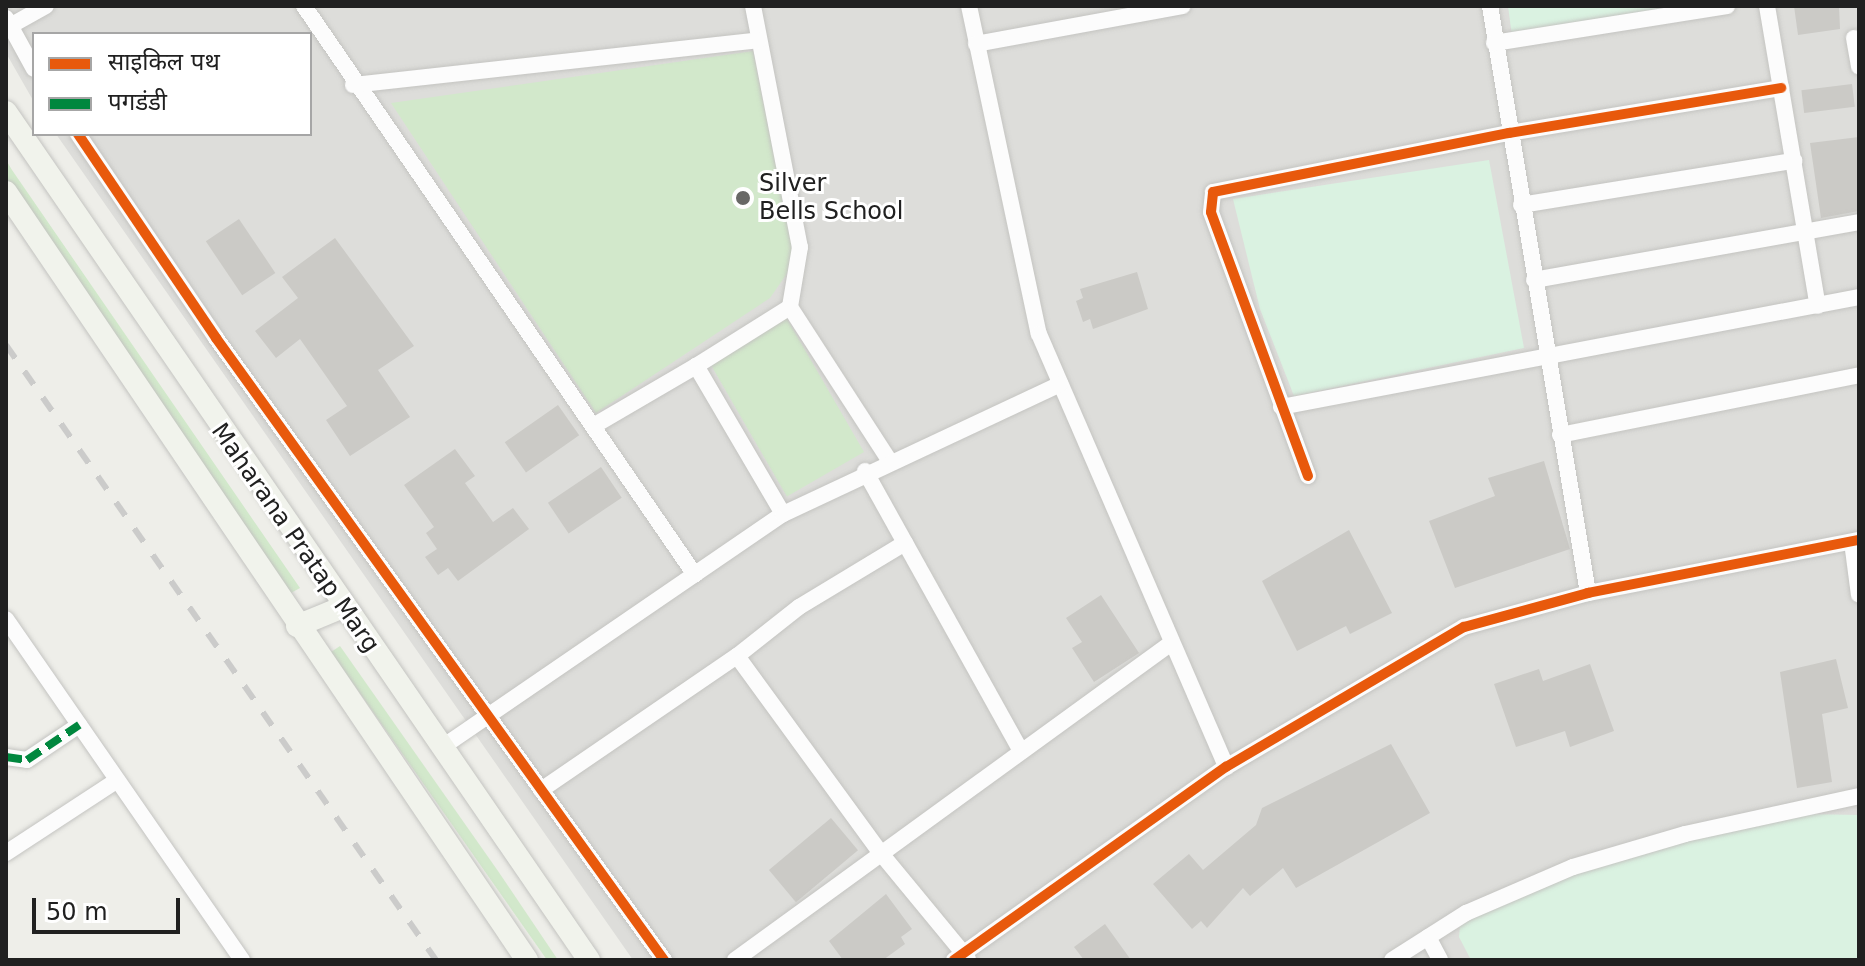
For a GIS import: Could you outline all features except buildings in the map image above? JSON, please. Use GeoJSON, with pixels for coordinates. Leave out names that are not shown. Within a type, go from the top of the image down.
{"type":"FeatureCollection","features":[{"type":"Feature","properties":{"kind":"main road","name":"Maharana Pratap Marg"},"geometry":{"type":"LineString","coordinates":[[6,112],[343,607],[589,960]]}},
{"type":"Feature","properties":{"kind":"main road","name":"Maharana Pratap Marg"},"geometry":{"type":"LineString","coordinates":[[6,192],[297,626],[527,960]]}},
{"type":"Feature","properties":{"kind":"main road"},"geometry":{"type":"LineString","coordinates":[[297,626],[343,607]]}},
{"type":"Feature","properties":{"kind":"street"},"geometry":{"type":"LineString","coordinates":[[32,65],[8,22],[46,6]]}},
{"type":"Feature","properties":{"kind":"street"},"geometry":{"type":"LineString","coordinates":[[304,6],[353,85],[595,425],[695,575]]}},
{"type":"Feature","properties":{"kind":"street"},"geometry":{"type":"LineString","coordinates":[[753,6],[800,247],[790,307],[889,460]]}},
{"type":"Feature","properties":{"kind":"street"},"geometry":{"type":"LineString","coordinates":[[969,6],[1039,334],[1170,644],[1226,767]]}},
{"type":"Feature","properties":{"kind":"street"},"geometry":{"type":"LineString","coordinates":[[976,44],[1183,6]]}},
{"type":"Feature","properties":{"kind":"street"},"geometry":{"type":"LineString","coordinates":[[1490,6],[1588,593]]}},
{"type":"Feature","properties":{"kind":"street"},"geometry":{"type":"LineString","coordinates":[[1494,43],[1727,6]]}},
{"type":"Feature","properties":{"kind":"street"},"geometry":{"type":"LineString","coordinates":[[1767,6],[1818,306]]}},
{"type":"Feature","properties":{"kind":"street"},"geometry":{"type":"LineString","coordinates":[[1854,38],[1859,67]]}},
{"type":"Feature","properties":{"kind":"street"},"geometry":{"type":"LineString","coordinates":[[353,85],[759,40]]}},
{"type":"Feature","properties":{"kind":"street"},"geometry":{"type":"LineString","coordinates":[[1308,476],[1211,212],[1213,192],[1509,133],[1781,88]]}},
{"type":"Feature","properties":{"kind":"street"},"geometry":{"type":"LineString","coordinates":[[79,136],[216,338],[664,960]]}},
{"type":"Feature","properties":{"kind":"street"},"geometry":{"type":"LineString","coordinates":[[1521,205],[1794,161]]}},
{"type":"Feature","properties":{"kind":"street"},"geometry":{"type":"LineString","coordinates":[[1534,280],[1859,222]]}},
{"type":"Feature","properties":{"kind":"street"},"geometry":{"type":"LineString","coordinates":[[1281,407],[1547,359],[1859,297]]}},
{"type":"Feature","properties":{"kind":"street"},"geometry":{"type":"LineString","coordinates":[[595,425],[790,307]]}},
{"type":"Feature","properties":{"kind":"street"},"geometry":{"type":"LineString","coordinates":[[696,366],[783,514]]}},
{"type":"Feature","properties":{"kind":"street"},"geometry":{"type":"LineString","coordinates":[[1560,435],[1859,375]]}},
{"type":"Feature","properties":{"kind":"street"},"geometry":{"type":"LineString","coordinates":[[441,748],[783,514],[865,471],[1060,384]]}},
{"type":"Feature","properties":{"kind":"street"},"geometry":{"type":"LineString","coordinates":[[865,471],[1021,751]]}},
{"type":"Feature","properties":{"kind":"street"},"geometry":{"type":"LineString","coordinates":[[737,656],[879,851],[962,958],[1226,767],[1464,627],[1588,593],[1856,541],[1859,595]]}},
{"type":"Feature","properties":{"kind":"street"},"geometry":{"type":"LineString","coordinates":[[541,790],[737,656],[799,607],[905,543]]}},
{"type":"Feature","properties":{"kind":"street"},"geometry":{"type":"LineString","coordinates":[[6,619],[239,959]]}},
{"type":"Feature","properties":{"kind":"street"},"geometry":{"type":"LineString","coordinates":[[735,960],[879,851],[1170,644]]}},
{"type":"Feature","properties":{"kind":"street"},"geometry":{"type":"LineString","coordinates":[[6,757],[27,760],[79,725]]}},
{"type":"Feature","properties":{"kind":"street"},"geometry":{"type":"LineString","coordinates":[[6,853],[116,781]]}},
{"type":"Feature","properties":{"kind":"street"},"geometry":{"type":"LineString","coordinates":[[1392,960],[1520,888],[1623,850],[1859,796]]}},
{"type":"Feature","properties":{"kind":"street"},"geometry":{"type":"LineString","coordinates":[[1428,937],[1440,960]]}},
{"type":"Feature","properties":{"kind":"shaded area"},"geometry":{"type":"Polygon","coordinates":[[[6,6],[1859,6],[1859,960],[633,960],[57,136],[312,136],[312,32],[32,32],[32,98],[6,53],[6,6]]]}},
{"type":"Feature","properties":{"kind":"green space"},"geometry":{"type":"Polygon","coordinates":[[[1508,6],[1681,6],[1512,36],[1508,6]]]}},
{"type":"Feature","properties":{"kind":"green space"},"geometry":{"type":"Polygon","coordinates":[[[753,51],[795,262],[770,298],[596,413],[391,103],[753,51]]]}},
{"type":"Feature","properties":{"kind":"green space"},"geometry":{"type":"Polygon","coordinates":[[[6,160],[300,588],[291,593],[21,205],[6,180],[6,160]]]}},
{"type":"Feature","properties":{"kind":"green space"},"geometry":{"type":"Polygon","coordinates":[[[1489,160],[1524,348],[1294,396],[1260,309],[1233,199],[1489,160]]]}},
{"type":"Feature","properties":{"kind":"green space"},"geometry":{"type":"Polygon","coordinates":[[[786,317],[864,452],[787,497],[709,362],[786,317]]]}},
{"type":"Feature","properties":{"kind":"green space"},"geometry":{"type":"Polygon","coordinates":[[[340,646],[558,960],[547,960],[331,652],[340,646]]]}},
{"type":"Feature","properties":{"kind":"green space"},"geometry":{"type":"Polygon","coordinates":[[[1805,814],[1859,815],[1859,960],[1471,960],[1459,937],[1460,926],[1520,888],[1623,850],[1805,814]]]}},
{"type":"Feature","properties":{"kind":"railway"},"geometry":{"type":"LineString","coordinates":[[6,345],[436,960]]}},
{"type":"Feature","properties":{"kind":"marked path"},"geometry":{"type":"LineString","coordinates":[[6,757],[27,760],[79,725]]}},
{"type":"Feature","properties":{"kind":"cycle path"},"geometry":{"type":"LineString","coordinates":[[1308,476],[1211,212],[1213,192],[1509,133],[1781,88]]}},
{"type":"Feature","properties":{"kind":"cycle path"},"geometry":{"type":"LineString","coordinates":[[79,136],[216,338],[664,960]]}},
{"type":"Feature","properties":{"kind":"cycle path"},"geometry":{"type":"LineString","coordinates":[[954,960],[1226,767],[1464,627],[1588,593],[1859,540]]}},
{"type":"Feature","properties":{"kind":"place","name":"Silver Bells School"},"geometry":{"type":"Point","coordinates":[743,198]}}]}
